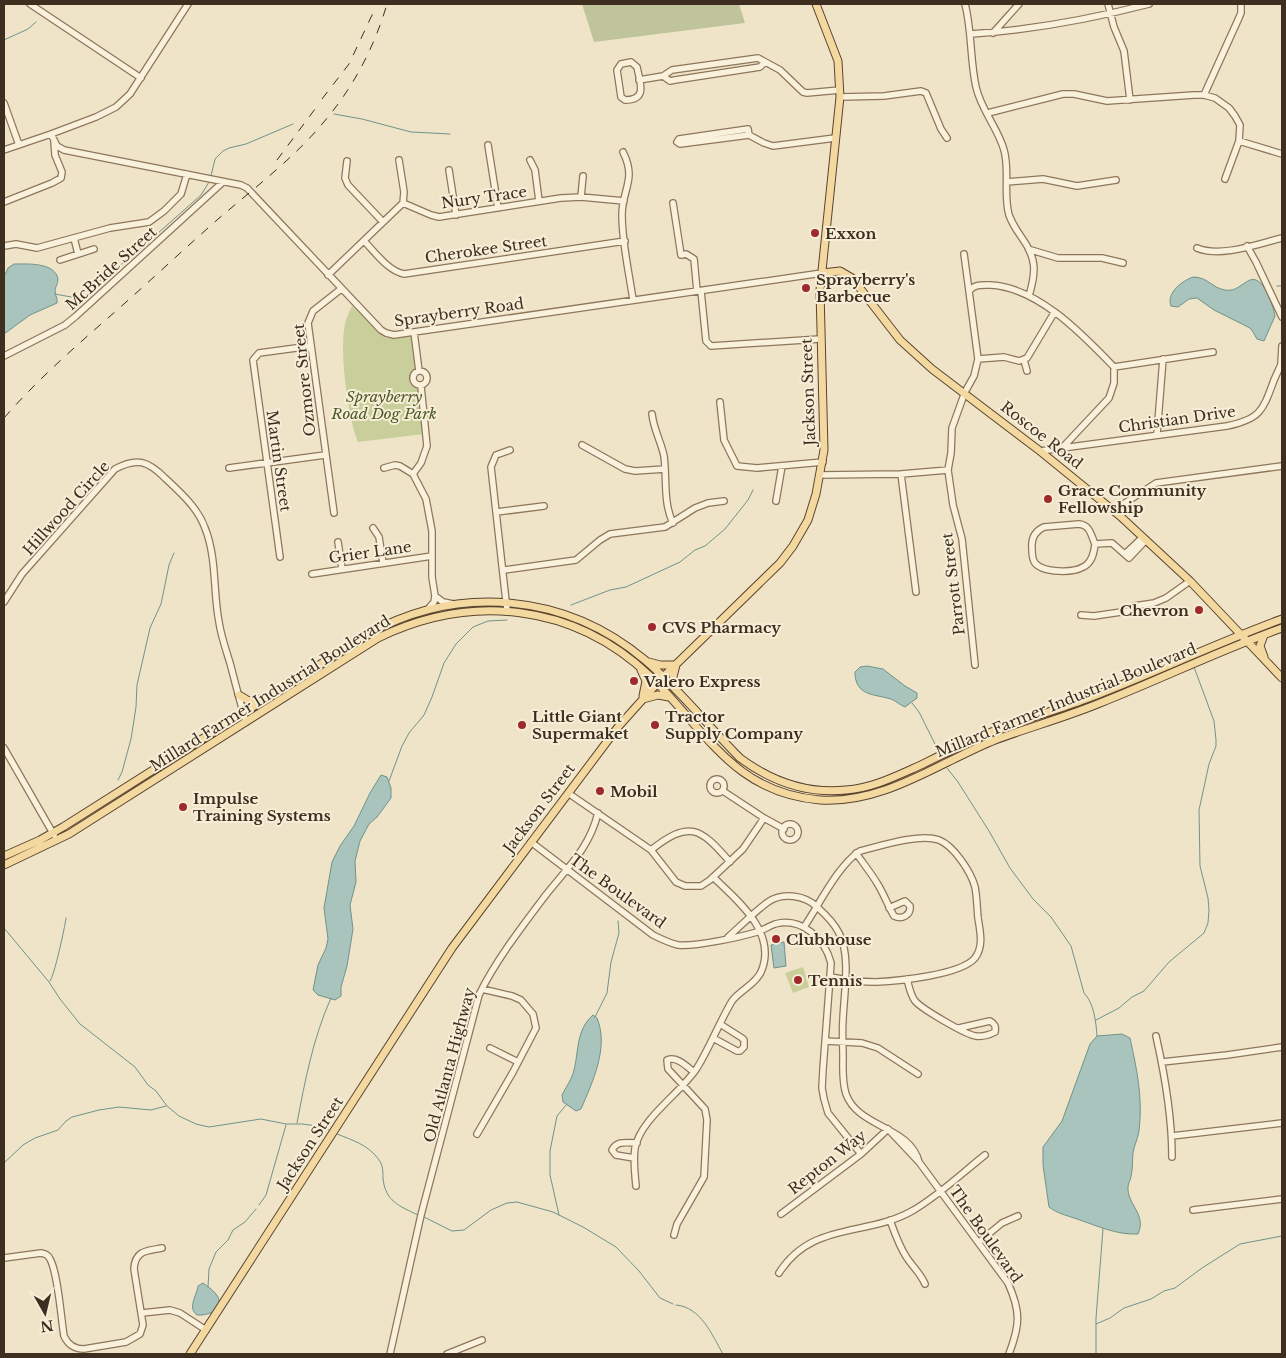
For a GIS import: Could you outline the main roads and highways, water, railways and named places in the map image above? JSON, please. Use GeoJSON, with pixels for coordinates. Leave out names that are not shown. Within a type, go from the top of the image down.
{"type":"FeatureCollection","features":[{"type":"Feature","properties":{"kind":"main road","name":"Jackson Street"},"geometry":{"type":"LineString","coordinates":[[190,1354],[452,948],[618,726],[656,683],[769,574],[792,547],[808,520],[823,462],[825,432],[820,301],[840,93],[838,61],[816,4]]}},
{"type":"Feature","properties":{"kind":"main road","name":"Roscoe Road"},"geometry":{"type":"LineString","coordinates":[[822,273],[840,271],[852,278],[900,340],[932,369],[965,392],[1114,510],[1190,581],[1282,678]]}},
{"type":"Feature","properties":{"kind":"main road","name":"Millard Farmer Industrial Boulevard"},"geometry":{"type":"LineString","coordinates":[[4,856],[53,832],[368,634],[397,619],[428,609],[454,604],[508,602],[544,608],[577,618],[614,638],[646,661],[663,676],[740,758],[756,770],[780,782],[800,788],[819,790],[847,790],[889,780],[991,733],[1085,700],[1224,641],[1282,619]]}},
{"type":"Feature","properties":{"kind":"main road","name":"Millard Farmer Industrial Boulevard"},"geometry":{"type":"LineString","coordinates":[[4,865],[58,841],[378,638],[427,618],[456,612],[507,610],[544,617],[580,630],[615,649],[640,668],[734,767],[766,786],[796,796],[820,800],[863,797],[889,789],[993,741],[1100,704],[1246,641],[1282,628]]}},
{"type":"Feature","properties":{"kind":"main road"},"geometry":{"type":"LineString","coordinates":[[1224,641],[1228,627],[1226,620]]}},
{"type":"Feature","properties":{"kind":"main road"},"geometry":{"type":"LineString","coordinates":[[1264,634],[1260,646],[1265,660]]}},
{"type":"Feature","properties":{"kind":"main road"},"geometry":{"type":"LineString","coordinates":[[646,661],[660,665],[676,665],[673,677],[677,692]]}},
{"type":"Feature","properties":{"kind":"main road"},"geometry":{"type":"LineString","coordinates":[[640,668],[646,681],[642,699],[658,695],[670,698]]}},
{"type":"Feature","properties":{"kind":"main road"},"geometry":{"type":"LineString","coordinates":[[238,695],[253,701],[275,693]]}},
{"type":"Feature","properties":{"kind":"water"},"geometry":{"type":"Polygon","coordinates":[[[14,264],[40,265],[52,269],[58,279],[55,291],[57,303],[30,315],[4,334],[4,277],[8,268],[14,264]]]}},
{"type":"Feature","properties":{"kind":"water"},"geometry":{"type":"Polygon","coordinates":[[[1198,277],[1221,289],[1229,290],[1235,289],[1250,280],[1260,282],[1267,292],[1275,316],[1264,341],[1257,339],[1250,328],[1214,310],[1197,298],[1189,299],[1178,307],[1171,306],[1171,297],[1176,288],[1184,281],[1198,277]]]}},
{"type":"Feature","properties":{"kind":"water"},"geometry":{"type":"Polygon","coordinates":[[[867,666],[883,669],[917,693],[917,698],[905,707],[891,699],[872,695],[862,690],[858,686],[855,672],[860,667],[867,666]]]}},
{"type":"Feature","properties":{"kind":"water"},"geometry":{"type":"Polygon","coordinates":[[[381,775],[387,777],[391,788],[391,798],[377,817],[369,824],[360,841],[355,861],[356,882],[350,905],[353,929],[347,966],[341,987],[341,996],[335,1000],[318,995],[313,990],[318,965],[328,939],[324,908],[332,862],[340,846],[354,826],[381,775]]]}},
{"type":"Feature","properties":{"kind":"water"},"geometry":{"type":"Polygon","coordinates":[[[784,942],[786,966],[774,968],[771,945],[784,942]]]}},
{"type":"Feature","properties":{"kind":"water"},"geometry":{"type":"Polygon","coordinates":[[[593,1015],[597,1018],[600,1029],[601,1041],[598,1064],[581,1109],[576,1111],[563,1102],[562,1095],[573,1073],[581,1034],[593,1015]]]}},
{"type":"Feature","properties":{"kind":"water"},"geometry":{"type":"Polygon","coordinates":[[[1122,1034],[1130,1038],[1140,1096],[1139,1131],[1128,1187],[1130,1199],[1139,1215],[1140,1227],[1138,1234],[1107,1230],[1062,1214],[1049,1207],[1043,1165],[1043,1147],[1062,1121],[1090,1044],[1097,1036],[1122,1034]]]}},
{"type":"Feature","properties":{"kind":"water"},"geometry":{"type":"Polygon","coordinates":[[[203,1283],[217,1295],[219,1305],[217,1309],[210,1313],[197,1315],[193,1309],[193,1301],[198,1286],[203,1283]]]}},
{"type":"Feature","properties":{"kind":"waterway"},"geometry":{"type":"LineString","coordinates":[[4,40],[28,29],[36,22]]}},
{"type":"Feature","properties":{"kind":"waterway"},"geometry":{"type":"LineString","coordinates":[[334,114],[362,119],[411,132],[450,134]]}},
{"type":"Feature","properties":{"kind":"waterway"},"geometry":{"type":"LineString","coordinates":[[211,176],[215,159],[223,151],[246,144],[293,124]]}},
{"type":"Feature","properties":{"kind":"waterway"},"geometry":{"type":"LineString","coordinates":[[55,294],[71,297],[81,295],[131,257],[201,195],[209,182]]}},
{"type":"Feature","properties":{"kind":"waterway"},"geometry":{"type":"LineString","coordinates":[[1277,286],[1282,286]]}},
{"type":"Feature","properties":{"kind":"waterway"},"geometry":{"type":"LineString","coordinates":[[571,605],[610,590],[626,587],[680,562],[695,550],[705,546],[725,529],[748,500],[753,490]]}},
{"type":"Feature","properties":{"kind":"waterway"},"geometry":{"type":"LineString","coordinates":[[118,780],[131,739],[137,685],[150,628],[161,604],[169,565],[174,553]]}},
{"type":"Feature","properties":{"kind":"waterway"},"geometry":{"type":"LineString","coordinates":[[389,781],[402,746],[409,733],[424,715],[444,663],[456,644],[473,627],[488,621],[507,620]]}},
{"type":"Feature","properties":{"kind":"waterway"},"geometry":{"type":"LineString","coordinates":[[1096,1020],[1119,1008],[1132,997],[1144,991],[1169,962],[1204,933],[1208,923],[1208,898],[1200,866],[1199,810],[1216,740],[1214,721],[1194,667]]}},
{"type":"Feature","properties":{"kind":"waterway"},"geometry":{"type":"LineString","coordinates":[[912,703],[919,712],[937,748]]}},
{"type":"Feature","properties":{"kind":"waterway"},"geometry":{"type":"LineString","coordinates":[[947,768],[989,831],[1010,868],[1033,899],[1051,917],[1071,946],[1084,993],[1092,1007],[1097,1036]]}},
{"type":"Feature","properties":{"kind":"waterway"},"geometry":{"type":"LineString","coordinates":[[50,981],[57,962],[66,918]]}},
{"type":"Feature","properties":{"kind":"waterway"},"geometry":{"type":"LineString","coordinates":[[595,1017],[607,993],[611,962],[619,933],[618,921]]}},
{"type":"Feature","properties":{"kind":"waterway"},"geometry":{"type":"LineString","coordinates":[[4,928],[49,982],[80,1024],[135,1067],[148,1085],[179,1116],[196,1124],[209,1127],[261,1119],[286,1124],[318,1126],[329,1130]]}},
{"type":"Feature","properties":{"kind":"waterway"},"geometry":{"type":"LineString","coordinates":[[297,1123],[314,1044],[331,998]]}},
{"type":"Feature","properties":{"kind":"waterway"},"geometry":{"type":"LineString","coordinates":[[559,1215],[550,1175],[550,1151],[557,1116],[567,1104]]}},
{"type":"Feature","properties":{"kind":"waterway"},"geometry":{"type":"LineString","coordinates":[[4,1163],[23,1145],[35,1138],[58,1130],[72,1117],[119,1107],[151,1110],[166,1106]]}},
{"type":"Feature","properties":{"kind":"waterway"},"geometry":{"type":"LineString","coordinates":[[259,1205],[266,1195],[286,1125]]}},
{"type":"Feature","properties":{"kind":"waterway"},"geometry":{"type":"LineString","coordinates":[[337,1134],[370,1150],[381,1164],[384,1186],[390,1197],[394,1202],[418,1215]]}},
{"type":"Feature","properties":{"kind":"waterway"},"geometry":{"type":"LineString","coordinates":[[424,1217],[452,1231],[464,1230],[491,1210],[507,1203],[517,1202],[553,1212],[616,1247],[639,1271],[660,1298],[673,1304]]}},
{"type":"Feature","properties":{"kind":"waterway"},"geometry":{"type":"LineString","coordinates":[[208,1287],[209,1269],[216,1252],[228,1240],[233,1230],[245,1222],[256,1209]]}},
{"type":"Feature","properties":{"kind":"waterway"},"geometry":{"type":"LineString","coordinates":[[1096,1354],[1096,1318],[1103,1229]]}},
{"type":"Feature","properties":{"kind":"waterway"},"geometry":{"type":"LineString","coordinates":[[1096,1324],[1110,1318],[1124,1308],[1175,1288],[1240,1244],[1282,1236]]}},
{"type":"Feature","properties":{"kind":"waterway"},"geometry":{"type":"LineString","coordinates":[[676,1305],[685,1307],[699,1316],[723,1354]]}},
{"type":"Feature","properties":{"kind":"railway"},"geometry":{"type":"LineString","coordinates":[[4,418],[72,350],[286,161],[311,136],[334,110],[353,82],[376,36],[387,4]]}},
{"type":"Feature","properties":{"kind":"railway"},"geometry":{"type":"LineString","coordinates":[[322,99],[349,64],[373,13]]}},
{"type":"Feature","properties":{"kind":"railway"},"geometry":{"type":"LineString","coordinates":[[277,160],[318,105]]}},
{"type":"Feature","properties":{"kind":"place","name":"Exxon"},"geometry":{"type":"Point","coordinates":[815,233]}},
{"type":"Feature","properties":{"kind":"place","name":"Sprayberry's Barbecue"},"geometry":{"type":"Point","coordinates":[806,288]}},
{"type":"Feature","properties":{"kind":"place","name":"Grace Community Fellowship"},"geometry":{"type":"Point","coordinates":[1048,499]}},
{"type":"Feature","properties":{"kind":"place","name":"Chevron"},"geometry":{"type":"Point","coordinates":[1199,610]}},
{"type":"Feature","properties":{"kind":"place","name":"CVS Pharmacy"},"geometry":{"type":"Point","coordinates":[652,627]}},
{"type":"Feature","properties":{"kind":"place","name":"Valero Express"},"geometry":{"type":"Point","coordinates":[634,681]}},
{"type":"Feature","properties":{"kind":"place","name":"Little Giant Supermaket"},"geometry":{"type":"Point","coordinates":[522,725]}},
{"type":"Feature","properties":{"kind":"place","name":"Tractor Supply Company"},"geometry":{"type":"Point","coordinates":[655,725]}},
{"type":"Feature","properties":{"kind":"place","name":"Mobil"},"geometry":{"type":"Point","coordinates":[600,791]}},
{"type":"Feature","properties":{"kind":"place","name":"Impulse Training Systems"},"geometry":{"type":"Point","coordinates":[183,807]}},
{"type":"Feature","properties":{"kind":"place","name":"Clubhouse"},"geometry":{"type":"Point","coordinates":[776,939]}},
{"type":"Feature","properties":{"kind":"place","name":"Tennis"},"geometry":{"type":"Point","coordinates":[798,980]}},
{"type":"Feature","properties":{"kind":"park label","name":"Sprayberry Road Dog Park"},"geometry":{"type":"Point","coordinates":[384,404]}}]}
